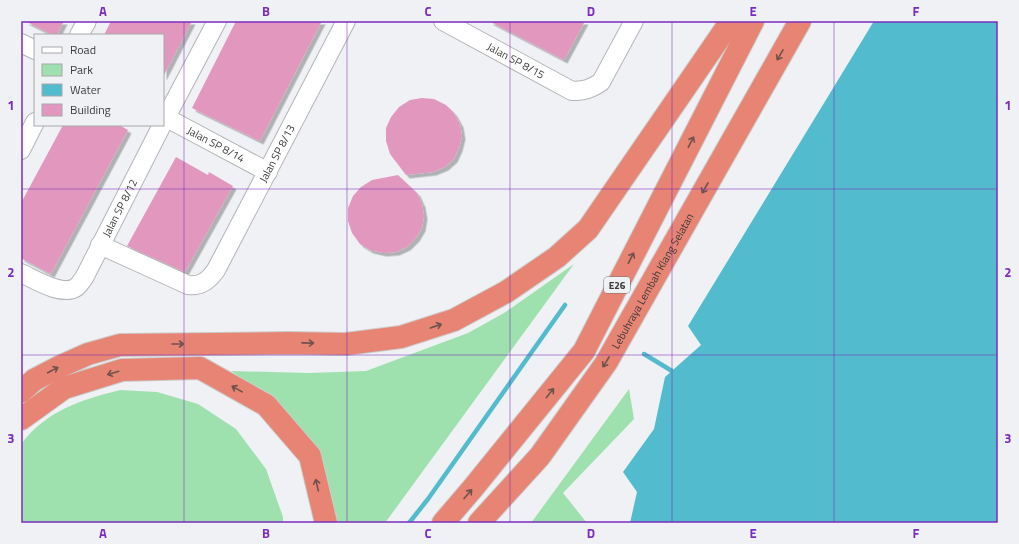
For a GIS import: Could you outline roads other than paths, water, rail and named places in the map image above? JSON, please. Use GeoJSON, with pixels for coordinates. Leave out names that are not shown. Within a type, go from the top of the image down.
{"type":"FeatureCollection","features":[{"type":"Feature","properties":{"kind":"highway"},"geometry":{"type":"LineString","coordinates":[[21,392],[34,380],[59,367],[88,354],[120,345],[288,343],[346,344],[401,338],[454,320],[506,292],[557,257],[588,229],[731,21]]}},
{"type":"Feature","properties":{"kind":"highway","name":"E26"},"geometry":{"type":"LineString","coordinates":[[443,523],[584,351],[753,21]]}},
{"type":"Feature","properties":{"kind":"highway","name":"Lebuhraya Lembah Klang Selatan"},"geometry":{"type":"LineString","coordinates":[[478,523],[540,456],[606,363],[800,21]]}},
{"type":"Feature","properties":{"kind":"highway"},"geometry":{"type":"LineString","coordinates":[[21,419],[64,388],[122,370],[200,368],[266,405],[310,456],[326,523]]}},
{"type":"Feature","properties":{"kind":"highway"},"geometry":{"type":"LineString","coordinates":[[498,523],[540,456]]}},
{"type":"Feature","properties":{"kind":"street"},"geometry":{"type":"LineString","coordinates":[[80,34],[86,21]]}},
{"type":"Feature","properties":{"kind":"street","name":"Jalan SP 8/12"},"geometry":{"type":"LineString","coordinates":[[164,118],[217,21]]}},
{"type":"Feature","properties":{"kind":"street","name":"Jalan SP 8/13"},"geometry":{"type":"LineString","coordinates":[[100,245],[188,285],[194,286],[204,283],[209,279],[216,270],[346,21]]}},
{"type":"Feature","properties":{"kind":"street","name":"Jalan SP 8/15"},"geometry":{"type":"LineString","coordinates":[[443,21],[572,91],[581,91],[592,88],[601,82],[634,21]]}},
{"type":"Feature","properties":{"kind":"street"},"geometry":{"type":"LineString","coordinates":[[21,43],[34,50]]}},
{"type":"Feature","properties":{"kind":"street","name":"Jalan SP 8/14"},"geometry":{"type":"LineString","coordinates":[[164,120],[268,172]]}},
{"type":"Feature","properties":{"kind":"street"},"geometry":{"type":"LineString","coordinates":[[21,150],[34,124]]}},
{"type":"Feature","properties":{"kind":"street","name":"Jalan SP 8/12"},"geometry":{"type":"LineString","coordinates":[[21,273],[52,288],[74,288],[84,278],[160,126]]}},
{"type":"Feature","properties":{"kind":"water"},"geometry":{"type":"Polygon","coordinates":[[[874,21],[998,21],[998,523],[630,523],[637,492],[623,472],[654,429],[665,377],[701,345],[688,326],[874,21]]]}},
{"type":"Feature","properties":{"kind":"waterway"},"geometry":{"type":"LineString","coordinates":[[409,523],[428,499],[565,305]]}},
{"type":"Feature","properties":{"kind":"waterway"},"geometry":{"type":"LineString","coordinates":[[644,354],[672,371]]}}]}
